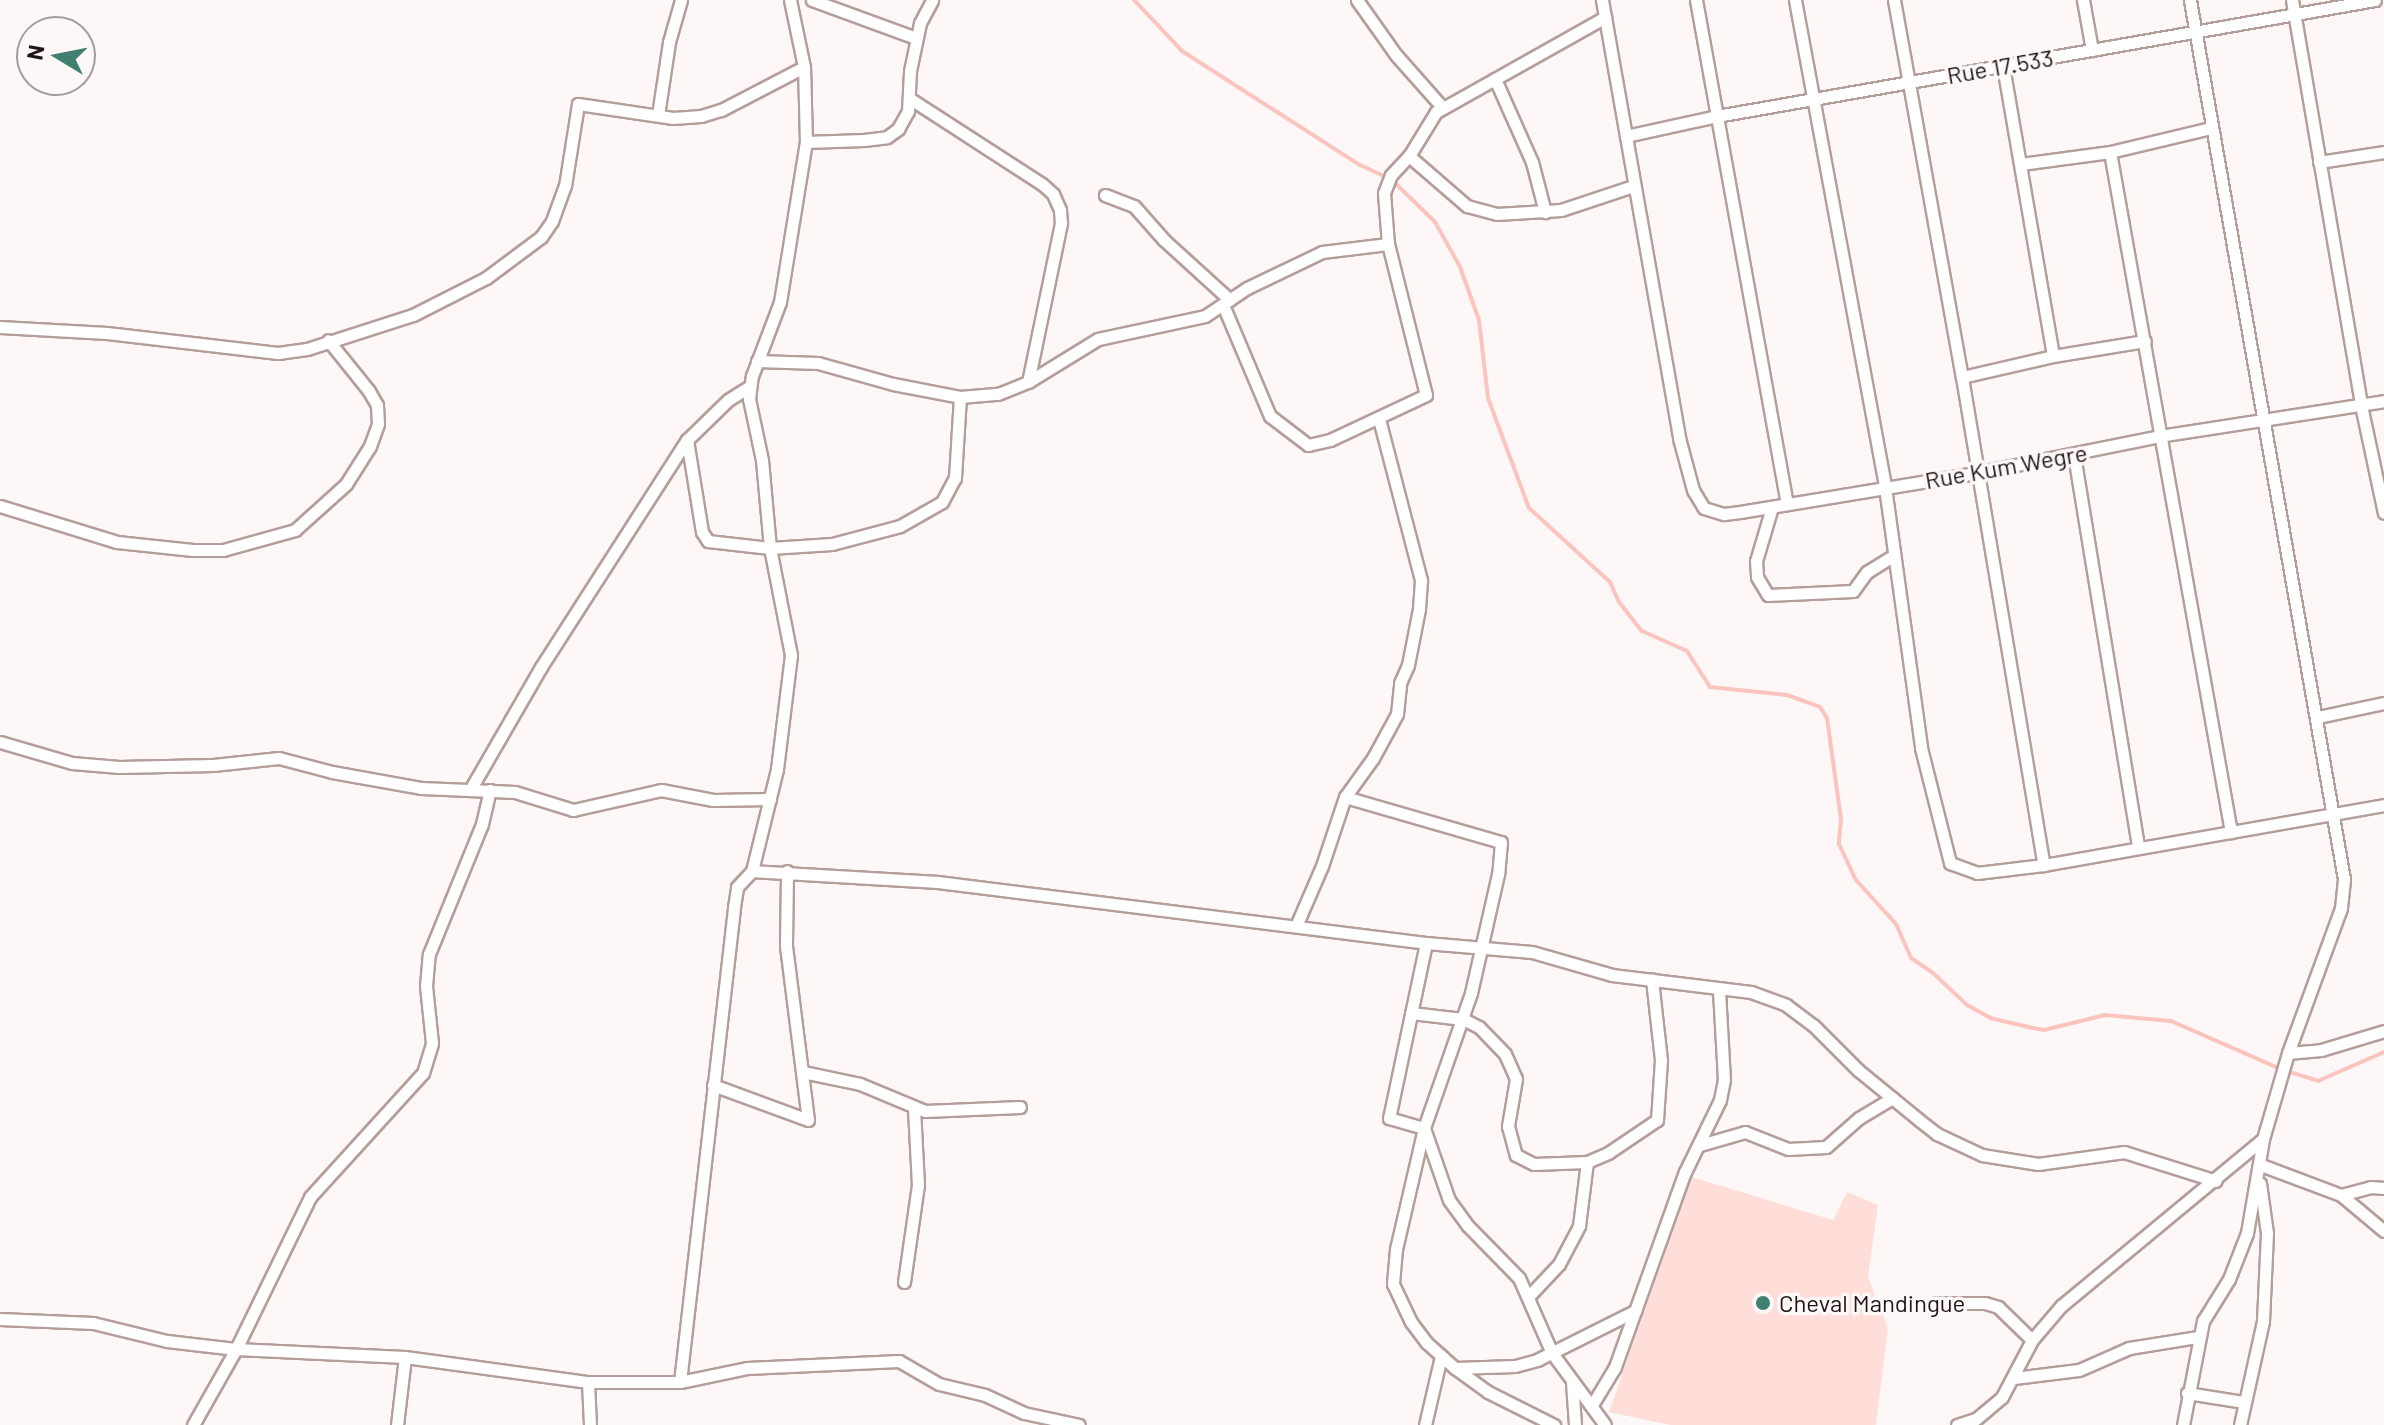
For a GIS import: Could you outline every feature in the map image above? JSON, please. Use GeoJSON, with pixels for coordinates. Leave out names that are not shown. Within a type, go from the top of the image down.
{"type":"FeatureCollection","features":[{"type":"Feature","properties":{"kind":"street"},"geometry":{"type":"LineString","coordinates":[[658,115],[669,42],[681,0]]}},
{"type":"Feature","properties":{"kind":"street"},"geometry":{"type":"LineString","coordinates":[[680,1382],[737,887],[752,871],[770,799],[791,655],[770,548],[749,387],[780,302],[806,142],[804,67],[790,0]]}},
{"type":"Feature","properties":{"kind":"street"},"geometry":{"type":"LineString","coordinates":[[812,0],[916,38]]}},
{"type":"Feature","properties":{"kind":"street"},"geometry":{"type":"LineString","coordinates":[[806,142],[887,137],[904,120],[916,38],[932,0]]}},
{"type":"Feature","properties":{"kind":"street"},"geometry":{"type":"LineString","coordinates":[[1357,0],[1396,55],[1442,107]]}},
{"type":"Feature","properties":{"kind":"street"},"geometry":{"type":"LineString","coordinates":[[1409,156],[1467,206],[1497,214],[1545,212],[1580,205],[1633,186],[1602,0]]}},
{"type":"Feature","properties":{"kind":"street"},"geometry":{"type":"LineString","coordinates":[[1696,0],[1787,504]]}},
{"type":"Feature","properties":{"kind":"street"},"geometry":{"type":"LineString","coordinates":[[1795,0],[1811,100],[1885,487],[1921,748],[1950,863],[1977,873],[2044,865],[2384,805]]}},
{"type":"Feature","properties":{"kind":"street"},"geometry":{"type":"LineString","coordinates":[[1894,0],[1962,377],[2044,865]]}},
{"type":"Feature","properties":{"kind":"street"},"geometry":{"type":"LineString","coordinates":[[2083,0],[2092,50]]}},
{"type":"Feature","properties":{"kind":"street"},"geometry":{"type":"LineString","coordinates":[[2183,1425],[2198,1337],[2203,1321],[2238,1258],[2259,1179],[2263,1139],[2288,1053],[2341,908],[2344,879],[2190,0]]}},
{"type":"Feature","properties":{"kind":"street"},"geometry":{"type":"LineString","coordinates":[[2292,0],[2361,405],[2383,505]]}},
{"type":"Feature","properties":{"kind":"street","name":"Rue 17.533"},"geometry":{"type":"LineString","coordinates":[[1626,136],[1717,116],[2375,0]]}},
{"type":"Feature","properties":{"kind":"street"},"geometry":{"type":"LineString","coordinates":[[1105,195],[1134,206],[1227,302],[1270,416],[1299,440],[1316,445],[1379,419],[1426,395],[1388,244],[1384,193],[1391,175],[1409,156],[1428,122],[1442,107],[1605,17]]}},
{"type":"Feature","properties":{"kind":"street"},"geometry":{"type":"LineString","coordinates":[[2003,66],[2053,356]]}},
{"type":"Feature","properties":{"kind":"street"},"geometry":{"type":"LineString","coordinates":[[0,327],[107,333],[278,353],[307,349],[413,315],[508,264],[541,237],[552,221],[565,186],[578,104],[658,115],[701,116],[721,110],[804,67]]}},
{"type":"Feature","properties":{"kind":"street"},"geometry":{"type":"LineString","coordinates":[[1495,79],[1532,162],[1545,212]]}},
{"type":"Feature","properties":{"kind":"street"},"geometry":{"type":"LineString","coordinates":[[909,98],[1042,184],[1053,194],[1060,210],[1061,223],[1028,382]]}},
{"type":"Feature","properties":{"kind":"street"},"geometry":{"type":"LineString","coordinates":[[2021,164],[2110,152],[2211,128]]}},
{"type":"Feature","properties":{"kind":"street"},"geometry":{"type":"LineString","coordinates":[[2110,152],[2231,832]]}},
{"type":"Feature","properties":{"kind":"street"},"geometry":{"type":"LineString","coordinates":[[2319,162],[2384,152]]}},
{"type":"Feature","properties":{"kind":"street","name":"Rue Kum Wegre"},"geometry":{"type":"LineString","coordinates":[[1633,186],[1679,438],[1693,490],[1704,508],[1724,514],[1976,473],[2159,436],[2384,401]]}},
{"type":"Feature","properties":{"kind":"street"},"geometry":{"type":"LineString","coordinates":[[757,361],[818,363],[917,390],[960,397],[998,394],[1028,382],[1098,339],[1205,316],[1322,252],[1388,244]]}},
{"type":"Feature","properties":{"kind":"street"},"geometry":{"type":"LineString","coordinates":[[0,506],[117,542],[211,551],[295,530],[346,484],[370,446],[378,424],[377,405],[369,391],[328,340]]}},
{"type":"Feature","properties":{"kind":"street"},"geometry":{"type":"LineString","coordinates":[[1962,377],[2053,356],[2145,341]]}},
{"type":"Feature","properties":{"kind":"street"},"geometry":{"type":"LineString","coordinates":[[470,790],[541,667],[687,440],[728,400],[749,387]]}},
{"type":"Feature","properties":{"kind":"street"},"geometry":{"type":"LineString","coordinates":[[687,440],[704,537],[718,543],[770,548],[832,544],[900,526],[942,502],[955,478],[960,397]]}},
{"type":"Feature","properties":{"kind":"street"},"geometry":{"type":"LineString","coordinates":[[1296,926],[1322,866],[1345,797],[1373,758],[1397,714],[1400,683],[1408,665],[1421,594],[1414,550],[1379,419]]}},
{"type":"Feature","properties":{"kind":"street"},"geometry":{"type":"LineString","coordinates":[[2074,455],[2138,846]]}},
{"type":"Feature","properties":{"kind":"street"},"geometry":{"type":"LineString","coordinates":[[1772,507],[1756,561],[1757,577],[1768,595],[1853,591],[1867,572],[1894,555]]}},
{"type":"Feature","properties":{"kind":"street"},"geometry":{"type":"LineString","coordinates":[[2318,717],[2384,703]]}},
{"type":"Feature","properties":{"kind":"street"},"geometry":{"type":"LineString","coordinates":[[0,742],[46,757],[95,765],[156,768],[279,758],[375,780],[515,792],[573,810],[661,790],[713,800],[770,799]]}},
{"type":"Feature","properties":{"kind":"street"},"geometry":{"type":"LineString","coordinates":[[193,1425],[236,1349],[310,1197],[423,1073],[432,1043],[426,986],[429,954],[482,824],[490,790]]}},
{"type":"Feature","properties":{"kind":"street"},"geometry":{"type":"LineString","coordinates":[[1345,797],[1501,842],[1498,874],[1463,1019],[1424,1128],[1396,1249],[1393,1284],[1411,1322],[1441,1356],[1488,1392],[1554,1425]]}},
{"type":"Feature","properties":{"kind":"street"},"geometry":{"type":"LineString","coordinates":[[752,871],[937,882],[1426,943],[1532,952],[1612,975],[1751,992],[1786,1005],[1813,1025],[1892,1098],[1937,1134],[2001,1160],[2038,1164],[2124,1152],[2216,1181]]}},
{"type":"Feature","properties":{"kind":"street"},"geometry":{"type":"LineString","coordinates":[[713,1085],[808,1120],[786,945],[787,871]]}},
{"type":"Feature","properties":{"kind":"street"},"geometry":{"type":"LineString","coordinates":[[1424,1128],[1393,1122],[1388,1114],[1426,943]]}},
{"type":"Feature","properties":{"kind":"street"},"geometry":{"type":"LineString","coordinates":[[1411,1013],[1463,1019],[1490,1037],[1512,1066],[1516,1079],[1508,1126],[1516,1155],[1534,1164],[1587,1162],[1608,1153],[1657,1120],[1661,1060],[1652,980]]}},
{"type":"Feature","properties":{"kind":"street"},"geometry":{"type":"LineString","coordinates":[[1592,1405],[1615,1367],[1685,1172],[1713,1119],[1724,1080],[1719,990]]}},
{"type":"Feature","properties":{"kind":"street"},"geometry":{"type":"LineString","coordinates":[[2288,1053],[2321,1050],[2384,1031]]}},
{"type":"Feature","properties":{"kind":"street"},"geometry":{"type":"LineString","coordinates":[[803,1072],[860,1084],[914,1108],[936,1111],[1020,1107]]}},
{"type":"Feature","properties":{"kind":"street"},"geometry":{"type":"LineString","coordinates":[[1700,1145],[1745,1132],[1788,1149],[1826,1147],[1859,1118],[1892,1098]]}},
{"type":"Feature","properties":{"kind":"street"},"geometry":{"type":"LineString","coordinates":[[904,1282],[918,1185],[914,1108]]}},
{"type":"Feature","properties":{"kind":"street"},"geometry":{"type":"LineString","coordinates":[[1424,1128],[1449,1200],[1468,1226],[1519,1278],[1552,1353],[1605,1425]]}},
{"type":"Feature","properties":{"kind":"street"},"geometry":{"type":"LineString","coordinates":[[1957,1425],[1990,1410],[2014,1378],[2032,1340],[2061,1306],[2216,1181],[2263,1139]]}},
{"type":"Feature","properties":{"kind":"street"},"geometry":{"type":"LineString","coordinates":[[1528,1297],[1559,1264],[1579,1226],[1587,1162]]}},
{"type":"Feature","properties":{"kind":"street"},"geometry":{"type":"LineString","coordinates":[[2261,1165],[2341,1195],[2384,1231]]}},
{"type":"Feature","properties":{"kind":"street"},"geometry":{"type":"LineString","coordinates":[[2240,1425],[2258,1346],[2265,1291],[2267,1233],[2259,1179]]}},
{"type":"Feature","properties":{"kind":"street"},"geometry":{"type":"LineString","coordinates":[[2341,1195],[2371,1187],[2384,1188]]}},
{"type":"Feature","properties":{"kind":"street"},"geometry":{"type":"LineString","coordinates":[[1936,1303],[1985,1303],[1998,1307],[2032,1340]]}},
{"type":"Feature","properties":{"kind":"street"},"geometry":{"type":"LineString","coordinates":[[1455,1368],[1515,1366],[1552,1353],[1635,1311]]}},
{"type":"Feature","properties":{"kind":"street"},"geometry":{"type":"LineString","coordinates":[[0,1319],[93,1323],[167,1341],[236,1349],[405,1357],[588,1382],[680,1382],[747,1368],[899,1361],[939,1384],[985,1395],[1024,1413],[1079,1425]]}},
{"type":"Feature","properties":{"kind":"street"},"geometry":{"type":"LineString","coordinates":[[2014,1378],[2079,1370],[2129,1348],[2198,1337]]}},
{"type":"Feature","properties":{"kind":"street"},"geometry":{"type":"LineString","coordinates":[[1425,1425],[1441,1356]]}},
{"type":"Feature","properties":{"kind":"street"},"geometry":{"type":"LineString","coordinates":[[397,1425],[405,1357]]}},
{"type":"Feature","properties":{"kind":"street"},"geometry":{"type":"LineString","coordinates":[[1572,1380],[1575,1425]]}},
{"type":"Feature","properties":{"kind":"street"},"geometry":{"type":"LineString","coordinates":[[588,1382],[590,1425]]}},
{"type":"Feature","properties":{"kind":"street"},"geometry":{"type":"LineString","coordinates":[[2187,1393],[2244,1402]]}},
{"type":"Feature","properties":{"kind":"shaded area","name":"Cheval Mandingue"},"geometry":{"type":"Polygon","coordinates":[[[1692,1177],[1833,1220],[1847,1192],[1878,1205],[1868,1277],[1888,1328],[1876,1425],[1670,1425],[1609,1412],[1692,1177]]]}},
{"type":"Feature","properties":{"kind":"waterway"},"geometry":{"type":"LineString","coordinates":[[1134,0],[1182,51],[1358,164],[1392,180],[1435,222],[1460,267],[1479,320],[1488,398],[1529,508],[1610,582],[1619,602],[1642,631],[1687,651],[1710,687],[1787,695],[1820,707],[1827,718],[1841,819],[1839,844],[1856,880],[1896,924],[1911,958],[1932,972],[1967,1005],[1990,1018],[2033,1028],[2044,1030],[2105,1015],[2171,1021],[2283,1070],[2318,1081],[2384,1052]]}},
{"type":"Feature","properties":{"kind":"place","name":"Cheval Mandingue"},"geometry":{"type":"Point","coordinates":[1763,1303]}}]}
